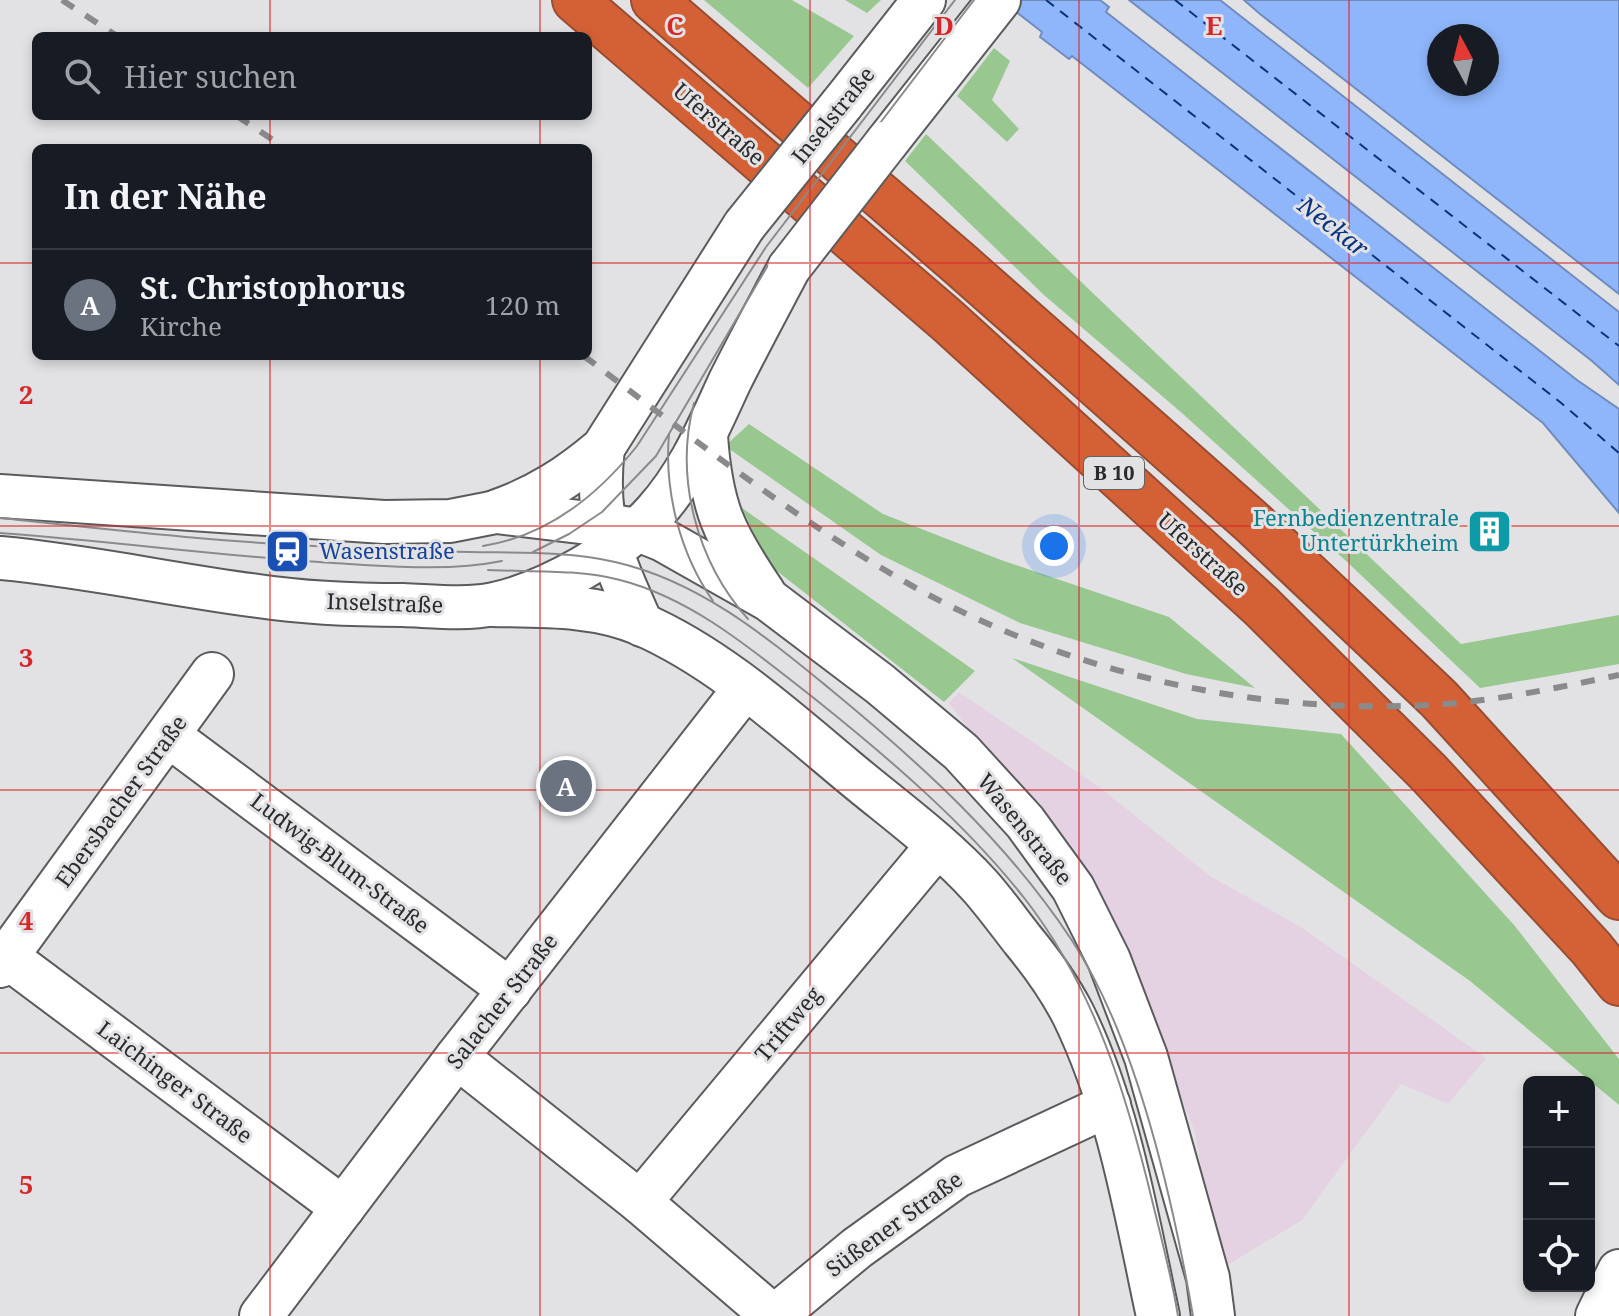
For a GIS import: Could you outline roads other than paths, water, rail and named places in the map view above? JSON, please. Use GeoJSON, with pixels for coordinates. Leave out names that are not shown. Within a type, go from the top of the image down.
{"type":"FeatureCollection","features":[{"type":"Feature","properties":{"kind":"highway","name":"Uferstraße"},"geometry":{"type":"LineString","coordinates":[[575,0],[948,321],[1261,606],[1428,772],[1591,948],[1619,983]]}},
{"type":"Feature","properties":{"kind":"highway","name":"B 10"},"geometry":{"type":"LineString","coordinates":[[654,0],[1253,523],[1439,699],[1619,897]]}},
{"type":"Feature","properties":{"kind":"street","name":"Inselstraße"},"geometry":{"type":"LineString","coordinates":[[496,512],[541,493],[580,468],[603,448],[744,226],[924,0]]}},
{"type":"Feature","properties":{"kind":"street","name":"Inselstraße"},"geometry":{"type":"LineString","coordinates":[[0,558],[52,563],[261,597],[380,605],[492,605],[548,586],[617,535],[687,471],[789,268],[991,10]]}},
{"type":"Feature","properties":{"kind":"street","name":"Inselstraße"},"geometry":{"type":"LineString","coordinates":[[706,436],[710,480],[721,521],[738,555],[769,600]]}},
{"type":"Feature","properties":{"kind":"street"},"geometry":{"type":"LineString","coordinates":[[603,448],[598,489],[617,535],[617,571],[642,625]]}},
{"type":"Feature","properties":{"kind":"street","name":"Wasenstraße"},"geometry":{"type":"LineString","coordinates":[[0,496],[370,522],[450,521],[496,512],[686,551],[769,600],[880,684],[961,752],[1025,822],[1073,888],[1109,960],[1146,1057],[1208,1278],[1213,1316]]}},
{"type":"Feature","properties":{"kind":"street"},"geometry":{"type":"LineString","coordinates":[[492,605],[544,606],[615,615],[679,644],[793,725],[981,887],[1047,970],[1071,1011],[1092,1057],[1109,1105],[1158,1316]]}},
{"type":"Feature","properties":{"kind":"street","name":"Ebersbacher Straße"},"geometry":{"type":"LineString","coordinates":[[4,961],[212,674]]}},
{"type":"Feature","properties":{"kind":"street","name":"Salacher Straße"},"geometry":{"type":"LineString","coordinates":[[261,1316],[457,1057],[745,688]]}},
{"type":"Feature","properties":{"kind":"street","name":"Ludwig-Blum-Straße"},"geometry":{"type":"LineString","coordinates":[[169,736],[510,990]]}},
{"type":"Feature","properties":{"kind":"street","name":"Triftweg"},"geometry":{"type":"LineString","coordinates":[[640,1202],[937,846]]}},
{"type":"Feature","properties":{"kind":"street","name":"Laichinger Straße"},"geometry":{"type":"LineString","coordinates":[[4,961],[343,1208]]}},
{"type":"Feature","properties":{"kind":"street"},"geometry":{"type":"LineString","coordinates":[[457,1057],[640,1202],[774,1316]]}},
{"type":"Feature","properties":{"kind":"street","name":"Süßener Straße"},"geometry":{"type":"LineString","coordinates":[[774,1316],[857,1248],[957,1176],[1109,1105]]}},
{"type":"Feature","properties":{"kind":"street"},"geometry":{"type":"LineString","coordinates":[[1597,1316],[1619,1271]]}},
{"type":"Feature","properties":{"kind":"water","name":"Neckar"},"geometry":{"type":"Polygon","coordinates":[[[1001,0],[1100,0],[1109,7],[1106,12],[1577,380],[1619,409],[1619,513],[1543,423],[1072,56],[1069,59],[1040,37],[1042,32],[1001,0]]]}},
{"type":"Feature","properties":{"kind":"water"},"geometry":{"type":"Polygon","coordinates":[[[1129,0],[1220,0],[1619,312],[1619,385],[1592,361],[1129,0]]]}},
{"type":"Feature","properties":{"kind":"water"},"geometry":{"type":"Polygon","coordinates":[[[1244,0],[1619,0],[1619,294],[1260,14],[1244,0]]]}},
{"type":"Feature","properties":{"kind":"tram line"},"geometry":{"type":"LineString","coordinates":[[483,546],[506,541],[550,523],[588,497],[622,464],[637,446],[766,247],[955,0]]}},
{"type":"Feature","properties":{"kind":"tram line"},"geometry":{"type":"LineString","coordinates":[[533,552],[569,534],[602,512],[656,456],[774,255],[974,0]]}},
{"type":"Feature","properties":{"kind":"tram line"},"geometry":{"type":"LineString","coordinates":[[694,403],[688,431],[687,460],[694,518],[715,572],[748,619]]}},
{"type":"Feature","properties":{"kind":"tram line"},"geometry":{"type":"LineString","coordinates":[[669,434],[669,478],[677,521],[683,543],[713,601]]}},
{"type":"Feature","properties":{"kind":"tram line"},"geometry":{"type":"LineString","coordinates":[[0,518],[255,542],[580,556],[615,562],[675,582],[730,613],[781,649],[929,775],[1019,869],[1071,939],[1115,1023],[1133,1071],[1163,1172],[1193,1316]]}},
{"type":"Feature","properties":{"kind":"tram line"},"geometry":{"type":"LineString","coordinates":[[0,533],[375,566],[439,567],[502,561]]}},
{"type":"Feature","properties":{"kind":"tram line"},"geometry":{"type":"LineString","coordinates":[[488,570],[604,576],[647,589],[699,614],[747,646],[843,722],[926,793],[978,845],[1025,899],[1050,934],[1071,969],[1106,1045],[1143,1164],[1178,1316]]}},
{"type":"Feature","properties":{"kind":"railway"},"geometry":{"type":"LineString","coordinates":[[62,0],[111,32]]}},
{"type":"Feature","properties":{"kind":"railway"},"geometry":{"type":"LineString","coordinates":[[243,120],[279,144]]}},
{"type":"Feature","properties":{"kind":"railway"},"geometry":{"type":"LineString","coordinates":[[589,360],[739,472],[858,554],[960,611],[1088,661],[1155,680],[1223,694],[1360,706],[1476,701],[1619,675]]}},
{"type":"Feature","properties":{"kind":"place","name":"Fernbedienzentrale Untertürkheim"},"geometry":{"type":"Point","coordinates":[1490,531]}},
{"type":"Feature","properties":{"kind":"place","name":"Wasenstraße"},"geometry":{"type":"Point","coordinates":[288,551]}},
{"type":"Feature","properties":{"kind":"place","name":"St. Christophorus"},"geometry":{"type":"Point","coordinates":[566,786]}}]}
